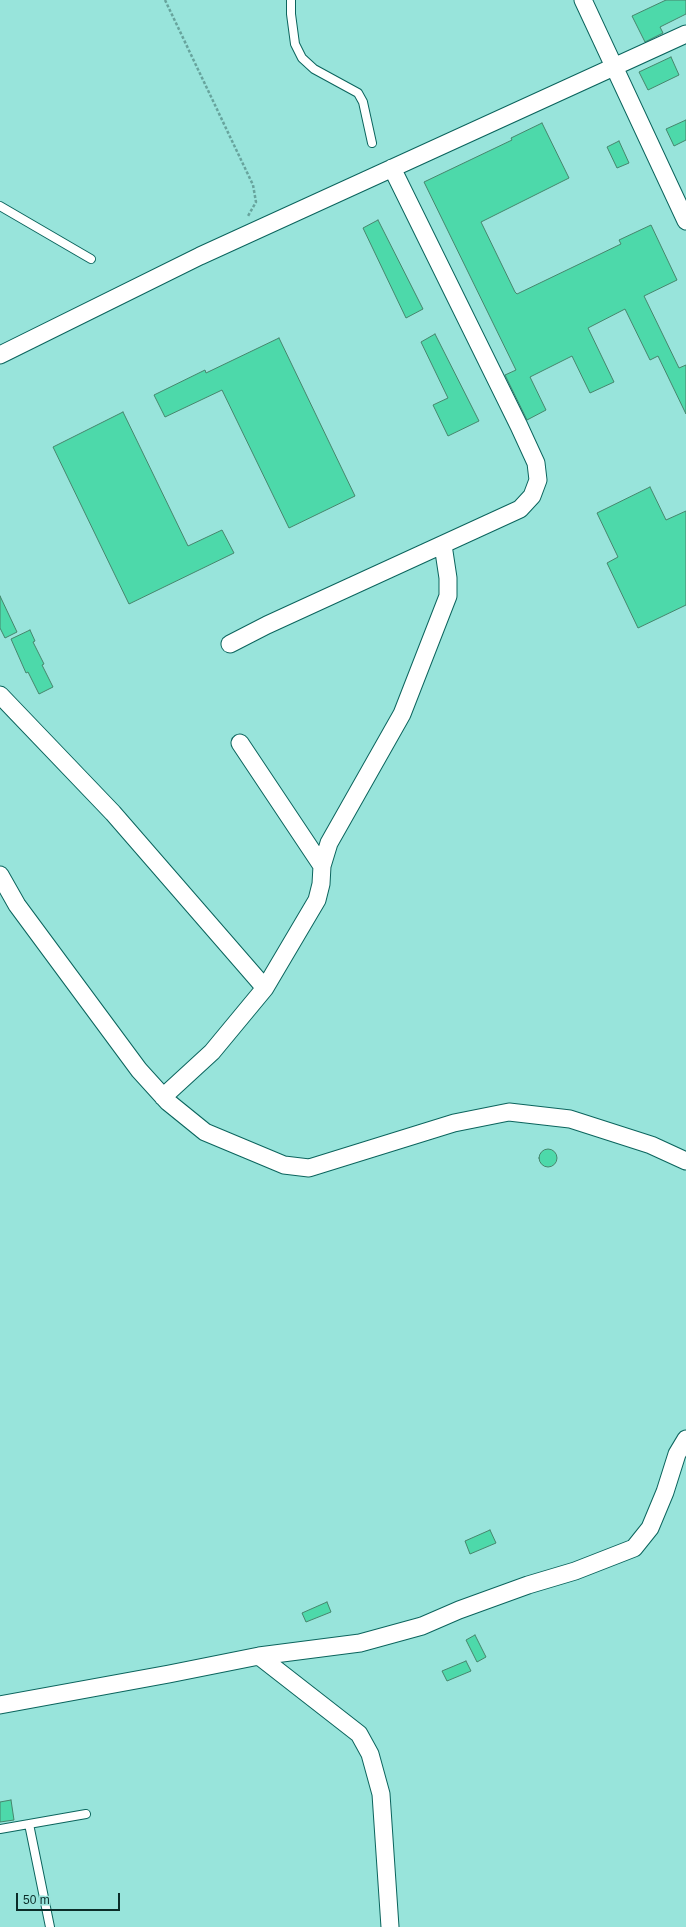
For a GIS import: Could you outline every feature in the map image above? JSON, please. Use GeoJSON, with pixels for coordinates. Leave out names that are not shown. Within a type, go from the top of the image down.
{"type":"FeatureCollection","features":[{"type":"Feature","properties":{"kind":"street"},"geometry":{"type":"LineString","coordinates":[[583,0],[686,221]]}},
{"type":"Feature","properties":{"kind":"street"},"geometry":{"type":"LineString","coordinates":[[0,355],[200,256],[613,66],[686,34]]}},
{"type":"Feature","properties":{"kind":"street"},"geometry":{"type":"LineString","coordinates":[[230,644],[267,624],[520,509],[532,496],[538,480],[536,463],[392,168]]}},
{"type":"Feature","properties":{"kind":"street"},"geometry":{"type":"LineString","coordinates":[[163,1097],[212,1052],[265,988],[317,900],[321,884],[322,866],[329,843],[402,714],[448,596],[448,578],[443,545]]}},
{"type":"Feature","properties":{"kind":"street"},"geometry":{"type":"LineString","coordinates":[[0,695],[113,813],[265,988]]}},
{"type":"Feature","properties":{"kind":"street"},"geometry":{"type":"LineString","coordinates":[[240,743],[322,866]]}},
{"type":"Feature","properties":{"kind":"street"},"geometry":{"type":"LineString","coordinates":[[0,875],[17,904],[102,1022],[139,1070],[163,1097],[205,1132],[284,1165],[309,1168],[454,1123],[509,1112],[570,1119],[651,1145],[686,1161]]}},
{"type":"Feature","properties":{"kind":"street"},"geometry":{"type":"LineString","coordinates":[[0,1705],[258,1656],[360,1643],[422,1626],[459,1610],[528,1585],[575,1571],[634,1548],[650,1528],[665,1492],[677,1454],[686,1439]]}},
{"type":"Feature","properties":{"kind":"street"},"geometry":{"type":"LineString","coordinates":[[258,1656],[359,1734],[370,1754],[381,1794],[390,1927]]}},
{"type":"Feature","properties":{"kind":"lane"},"geometry":{"type":"LineString","coordinates":[[291,0],[291,14],[295,44],[302,58],[314,69],[358,93],[364,102],[372,143]]}},
{"type":"Feature","properties":{"kind":"lane"},"geometry":{"type":"LineString","coordinates":[[0,206],[91,259]]}},
{"type":"Feature","properties":{"kind":"lane"},"geometry":{"type":"LineString","coordinates":[[0,1829],[86,1814]]}},
{"type":"Feature","properties":{"kind":"lane"},"geometry":{"type":"LineString","coordinates":[[30,1824],[50,1927]]}},
{"type":"Feature","properties":{"kind":"path"},"geometry":{"type":"LineString","coordinates":[[165,0],[252,185],[256,202],[249,215],[242,219]]}},
{"type":"Feature","properties":{"kind":"building"},"geometry":{"type":"Polygon","coordinates":[[[666,0],[686,0],[686,14],[660,27],[663,33],[645,42],[632,16],[666,0]]]}},
{"type":"Feature","properties":{"kind":"building"},"geometry":{"type":"Polygon","coordinates":[[[671,57],[679,75],[648,90],[639,72],[671,57]]]}},
{"type":"Feature","properties":{"kind":"building"},"geometry":{"type":"Polygon","coordinates":[[[686,120],[686,140],[674,146],[666,129],[686,120]]]}},
{"type":"Feature","properties":{"kind":"building"},"geometry":{"type":"Polygon","coordinates":[[[542,123],[569,178],[481,222],[515,292],[517,294],[621,244],[619,240],[651,225],[677,280],[644,296],[679,368],[686,365],[686,414],[658,356],[650,360],[625,309],[588,328],[614,382],[590,393],[572,356],[530,377],[546,410],[527,420],[505,375],[516,370],[424,182],[512,140],[511,138],[542,123]]]}},
{"type":"Feature","properties":{"kind":"building"},"geometry":{"type":"Polygon","coordinates":[[[619,141],[629,163],[617,168],[607,147],[619,141]]]}},
{"type":"Feature","properties":{"kind":"building"},"geometry":{"type":"Polygon","coordinates":[[[378,220],[423,309],[406,318],[363,228],[378,220]]]}},
{"type":"Feature","properties":{"kind":"building"},"geometry":{"type":"Polygon","coordinates":[[[435,334],[479,421],[448,436],[433,405],[448,398],[421,342],[435,334]]]}},
{"type":"Feature","properties":{"kind":"building"},"geometry":{"type":"Polygon","coordinates":[[[279,338],[355,496],[289,528],[222,390],[165,417],[154,395],[205,370],[206,373],[279,338]]]}},
{"type":"Feature","properties":{"kind":"building"},"geometry":{"type":"Polygon","coordinates":[[[123,412],[188,546],[222,530],[234,553],[129,604],[53,447],[123,412]]]}},
{"type":"Feature","properties":{"kind":"building"},"geometry":{"type":"Polygon","coordinates":[[[650,487],[666,520],[686,511],[686,605],[638,628],[607,563],[618,557],[597,513],[650,487]]]}},
{"type":"Feature","properties":{"kind":"building"},"geometry":{"type":"Polygon","coordinates":[[[0,596],[17,632],[5,638],[0,628],[0,596]]]}},
{"type":"Feature","properties":{"kind":"building"},"geometry":{"type":"Polygon","coordinates":[[[30,630],[35,641],[33,642],[44,664],[42,665],[53,687],[39,694],[28,672],[26,673],[11,639],[30,630]]]}},
{"type":"Feature","properties":{"kind":"building"},"geometry":{"type":"Polygon","coordinates":[[[544,1149],[552,1149],[557,1154],[555,1165],[552,1167],[544,1167],[539,1162],[539,1154],[544,1149]]]}},
{"type":"Feature","properties":{"kind":"building"},"geometry":{"type":"Polygon","coordinates":[[[490,1530],[496,1543],[470,1554],[465,1541],[490,1530]]]}},
{"type":"Feature","properties":{"kind":"building"},"geometry":{"type":"Polygon","coordinates":[[[327,1602],[331,1612],[306,1622],[302,1613],[327,1602]]]}},
{"type":"Feature","properties":{"kind":"building"},"geometry":{"type":"Polygon","coordinates":[[[475,1635],[486,1657],[477,1662],[466,1640],[475,1635]]]}},
{"type":"Feature","properties":{"kind":"building"},"geometry":{"type":"Polygon","coordinates":[[[466,1661],[471,1671],[447,1681],[442,1671],[466,1661]]]}},
{"type":"Feature","properties":{"kind":"building"},"geometry":{"type":"Polygon","coordinates":[[[11,1800],[14,1820],[0,1822],[0,1802],[11,1800]]]}}]}
